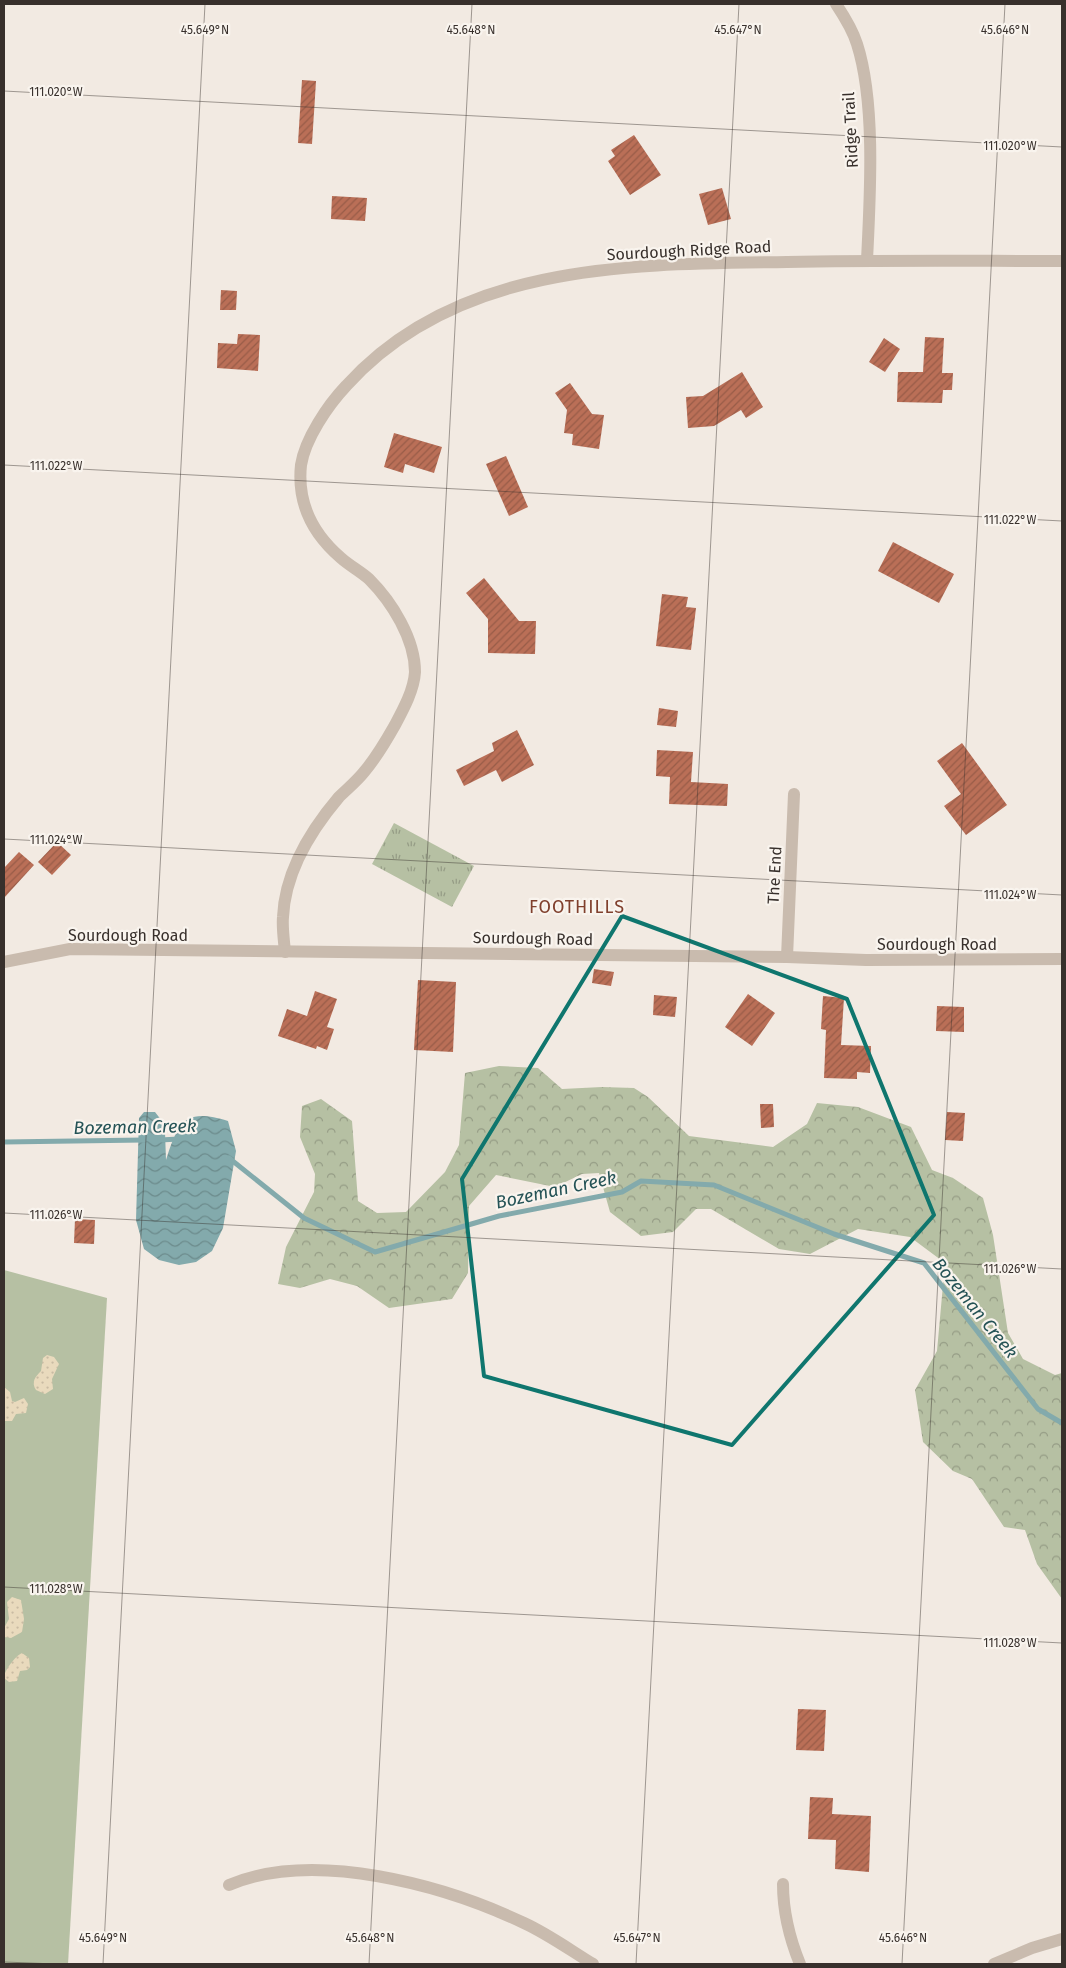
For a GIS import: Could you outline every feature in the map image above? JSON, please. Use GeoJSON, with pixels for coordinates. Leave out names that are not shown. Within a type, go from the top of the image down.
{"type":"FeatureCollection","features":[{"type":"Feature","properties":{"kind":"street","name":"Ridge Trail"},"geometry":{"type":"LineString","coordinates":[[836,4],[857,44],[865,88],[869,151],[867,260]]}},
{"type":"Feature","properties":{"kind":"street","name":"Sourdough Ridge Road"},"geometry":{"type":"LineString","coordinates":[[285,952],[283,916],[287,889],[300,856],[318,825],[340,796],[366,771],[386,740],[404,707],[415,674],[410,641],[392,607],[369,579],[340,557],[315,532],[301,497],[302,462],[315,428],[335,398],[359,371],[386,347],[416,327],[481,296],[516,286],[586,271],[658,264],[867,260],[1062,261]]}},
{"type":"Feature","properties":{"kind":"street","name":"The End"},"geometry":{"type":"LineString","coordinates":[[787,957],[794,794]]}},
{"type":"Feature","properties":{"kind":"street","name":"Sourdough Road"},"geometry":{"type":"LineString","coordinates":[[4,962],[70,949],[787,957],[866,960],[1062,959]]}},
{"type":"Feature","properties":{"kind":"street"},"geometry":{"type":"LineString","coordinates":[[229,1885],[270,1873],[319,1870],[409,1882],[455,1895],[525,1923],[592,1964]]}},
{"type":"Feature","properties":{"kind":"street"},"geometry":{"type":"LineString","coordinates":[[783,1884],[783,1910],[790,1940],[800,1964]]}},
{"type":"Feature","properties":{"kind":"street"},"geometry":{"type":"LineString","coordinates":[[994,1964],[1032,1948],[1062,1939]]}},
{"type":"Feature","properties":{"kind":"highlighted area"},"geometry":{"type":"Polygon","coordinates":[[[622,916],[847,999],[934,1215],[732,1445],[484,1376],[462,1179],[622,916]]]}},
{"type":"Feature","properties":{"kind":"green space"},"geometry":{"type":"Polygon","coordinates":[[[394,823],[474,866],[452,907],[372,864],[394,823]]]}},
{"type":"Feature","properties":{"kind":"green space"},"geometry":{"type":"Polygon","coordinates":[[[499,1066],[538,1068],[562,1089],[634,1088],[648,1097],[689,1136],[773,1147],[807,1124],[817,1103],[858,1107],[911,1127],[932,1170],[953,1178],[983,1198],[993,1235],[1008,1333],[1023,1359],[1055,1375],[1062,1373],[1062,1599],[1037,1564],[1025,1530],[1004,1527],[972,1479],[953,1471],[923,1442],[915,1390],[937,1351],[945,1263],[910,1237],[858,1229],[810,1254],[779,1249],[711,1209],[696,1209],[673,1232],[641,1236],[610,1212],[599,1173],[582,1174],[555,1187],[496,1175],[469,1206],[468,1273],[452,1299],[389,1308],[357,1286],[330,1279],[300,1288],[278,1284],[286,1247],[314,1192],[315,1174],[300,1137],[302,1106],[321,1099],[352,1121],[358,1201],[377,1213],[406,1212],[445,1172],[459,1145],[465,1073],[499,1066]]]}},
{"type":"Feature","properties":{"kind":"green space"},"geometry":{"type":"Polygon","coordinates":[[[4,1270],[107,1298],[68,1964],[4,1964],[4,1270]]]}},
{"type":"Feature","properties":{"kind":"sand"},"geometry":{"type":"Polygon","coordinates":[[[47,1355],[54,1357],[59,1364],[52,1379],[53,1389],[45,1394],[36,1390],[34,1382],[41,1371],[43,1358],[47,1355]]]}},
{"type":"Feature","properties":{"kind":"sand"},"geometry":{"type":"Polygon","coordinates":[[[4,1387],[10,1392],[12,1401],[15,1402],[24,1398],[28,1404],[26,1413],[16,1414],[12,1421],[4,1421],[4,1387]]]}},
{"type":"Feature","properties":{"kind":"sand"},"geometry":{"type":"Polygon","coordinates":[[[12,1597],[21,1600],[24,1619],[22,1632],[11,1638],[4,1637],[4,1628],[9,1619],[7,1602],[12,1597]]]}},
{"type":"Feature","properties":{"kind":"sand"},"geometry":{"type":"Polygon","coordinates":[[[22,1653],[29,1658],[30,1667],[27,1670],[20,1671],[17,1681],[9,1682],[4,1678],[6,1672],[13,1660],[22,1653]]]}},
{"type":"Feature","properties":{"kind":"water"},"geometry":{"type":"Polygon","coordinates":[[[144,1112],[155,1112],[162,1121],[165,1132],[166,1160],[175,1136],[185,1121],[192,1117],[201,1116],[228,1121],[236,1151],[223,1228],[212,1251],[196,1262],[179,1265],[159,1260],[144,1249],[136,1220],[139,1118],[144,1112]]]}},
{"type":"Feature","properties":{"kind":"building"},"geometry":{"type":"Polygon","coordinates":[[[302,80],[316,81],[312,144],[298,143],[302,80]]]}},
{"type":"Feature","properties":{"kind":"building"},"geometry":{"type":"Polygon","coordinates":[[[634,135],[661,175],[630,195],[608,161],[615,156],[611,150],[634,135]]]}},
{"type":"Feature","properties":{"kind":"building"},"geometry":{"type":"Polygon","coordinates":[[[722,188],[731,219],[708,225],[699,194],[722,188]]]}},
{"type":"Feature","properties":{"kind":"building"},"geometry":{"type":"Polygon","coordinates":[[[332,196],[367,198],[365,221],[331,219],[332,196]]]}},
{"type":"Feature","properties":{"kind":"building"},"geometry":{"type":"Polygon","coordinates":[[[221,290],[237,291],[236,310],[220,310],[221,290]]]}},
{"type":"Feature","properties":{"kind":"building"},"geometry":{"type":"Polygon","coordinates":[[[238,334],[260,335],[258,371],[217,368],[218,343],[237,344],[238,334]]]}},
{"type":"Feature","properties":{"kind":"building"},"geometry":{"type":"Polygon","coordinates":[[[925,337],[944,338],[942,373],[953,373],[952,390],[943,390],[942,403],[897,402],[898,372],[923,372],[925,337]]]}},
{"type":"Feature","properties":{"kind":"building"},"geometry":{"type":"Polygon","coordinates":[[[884,338],[900,349],[885,372],[869,362],[884,338]]]}},
{"type":"Feature","properties":{"kind":"building"},"geometry":{"type":"Polygon","coordinates":[[[742,372],[763,407],[746,418],[741,410],[714,426],[688,428],[686,397],[703,396],[742,372]]]}},
{"type":"Feature","properties":{"kind":"building"},"geometry":{"type":"Polygon","coordinates":[[[570,383],[592,414],[604,415],[599,449],[572,445],[573,434],[564,433],[567,410],[555,393],[570,383]]]}},
{"type":"Feature","properties":{"kind":"building"},"geometry":{"type":"Polygon","coordinates":[[[394,433],[442,447],[434,473],[405,464],[403,473],[384,467],[394,433]]]}},
{"type":"Feature","properties":{"kind":"building"},"geometry":{"type":"Polygon","coordinates":[[[506,456],[528,507],[509,516],[486,464],[506,456]]]}},
{"type":"Feature","properties":{"kind":"building"},"geometry":{"type":"Polygon","coordinates":[[[893,542],[954,574],[939,603],[878,571],[893,542]]]}},
{"type":"Feature","properties":{"kind":"building"},"geometry":{"type":"Polygon","coordinates":[[[484,578],[519,621],[536,621],[535,654],[488,653],[488,619],[466,593],[484,578]]]}},
{"type":"Feature","properties":{"kind":"building"},"geometry":{"type":"Polygon","coordinates":[[[662,594],[688,597],[686,607],[696,608],[691,650],[656,646],[662,594]]]}},
{"type":"Feature","properties":{"kind":"building"},"geometry":{"type":"Polygon","coordinates":[[[659,708],[678,711],[676,727],[657,725],[659,708]]]}},
{"type":"Feature","properties":{"kind":"building"},"geometry":{"type":"Polygon","coordinates":[[[517,730],[534,765],[502,782],[496,770],[464,786],[456,770],[494,751],[492,743],[517,730]]]}},
{"type":"Feature","properties":{"kind":"building"},"geometry":{"type":"Polygon","coordinates":[[[962,743],[1007,805],[966,835],[944,806],[961,794],[937,761],[962,743]]]}},
{"type":"Feature","properties":{"kind":"building"},"geometry":{"type":"Polygon","coordinates":[[[657,750],[693,752],[691,782],[728,784],[727,806],[669,804],[670,777],[656,776],[657,750]]]}},
{"type":"Feature","properties":{"kind":"building"},"geometry":{"type":"Polygon","coordinates":[[[57,842],[71,855],[52,875],[38,862],[57,842]]]}},
{"type":"Feature","properties":{"kind":"building"},"geometry":{"type":"Polygon","coordinates":[[[19,852],[34,865],[4,898],[4,868],[19,852]]]}},
{"type":"Feature","properties":{"kind":"building"},"geometry":{"type":"Polygon","coordinates":[[[594,969],[614,972],[611,986],[592,983],[594,969]]]}},
{"type":"Feature","properties":{"kind":"building"},"geometry":{"type":"Polygon","coordinates":[[[418,980],[456,982],[453,1052],[414,1050],[418,980]]]}},
{"type":"Feature","properties":{"kind":"building"},"geometry":{"type":"Polygon","coordinates":[[[315,991],[337,999],[327,1027],[334,1029],[327,1050],[317,1046],[316,1049],[278,1036],[287,1009],[307,1016],[315,991]]]}},
{"type":"Feature","properties":{"kind":"building"},"geometry":{"type":"Polygon","coordinates":[[[748,994],[775,1013],[752,1046],[725,1027],[748,994]]]}},
{"type":"Feature","properties":{"kind":"building"},"geometry":{"type":"Polygon","coordinates":[[[654,995],[677,997],[675,1017],[653,1015],[654,995]]]}},
{"type":"Feature","properties":{"kind":"building"},"geometry":{"type":"Polygon","coordinates":[[[823,996],[844,998],[841,1045],[871,1046],[870,1073],[857,1072],[857,1079],[824,1078],[826,1030],[821,1029],[823,996]]]}},
{"type":"Feature","properties":{"kind":"building"},"geometry":{"type":"Polygon","coordinates":[[[937,1006],[964,1007],[964,1032],[936,1031],[937,1006]]]}},
{"type":"Feature","properties":{"kind":"building"},"geometry":{"type":"Polygon","coordinates":[[[760,1104],[773,1104],[774,1127],[761,1128],[760,1104]]]}},
{"type":"Feature","properties":{"kind":"building"},"geometry":{"type":"Polygon","coordinates":[[[947,1112],[965,1113],[963,1141],[945,1140],[947,1112]]]}},
{"type":"Feature","properties":{"kind":"building"},"geometry":{"type":"Polygon","coordinates":[[[75,1219],[95,1220],[94,1244],[74,1243],[75,1219]]]}},
{"type":"Feature","properties":{"kind":"building"},"geometry":{"type":"Polygon","coordinates":[[[798,1709],[826,1710],[824,1751],[796,1750],[798,1709]]]}},
{"type":"Feature","properties":{"kind":"building"},"geometry":{"type":"Polygon","coordinates":[[[810,1797],[833,1798],[832,1814],[871,1816],[869,1872],[835,1869],[836,1840],[808,1839],[810,1797]]]}},
{"type":"Feature","properties":{"kind":"waterway","name":"Bozeman Creek"},"geometry":{"type":"LineString","coordinates":[[160,1140],[179,1139]]}},
{"type":"Feature","properties":{"kind":"waterway","name":"Bozeman Creek"},"geometry":{"type":"LineString","coordinates":[[4,1142],[144,1140]]}},
{"type":"Feature","properties":{"kind":"waterway","name":"Bozeman Creek"},"geometry":{"type":"LineString","coordinates":[[229,1158],[304,1218],[375,1252],[499,1216],[622,1192],[641,1181],[714,1185],[834,1234],[924,1263],[1038,1409],[1062,1423]]}},
{"type":"Feature","properties":{"kind":"district","name":"FOOTHILLS"},"geometry":{"type":"Point","coordinates":[577,907]}}]}
